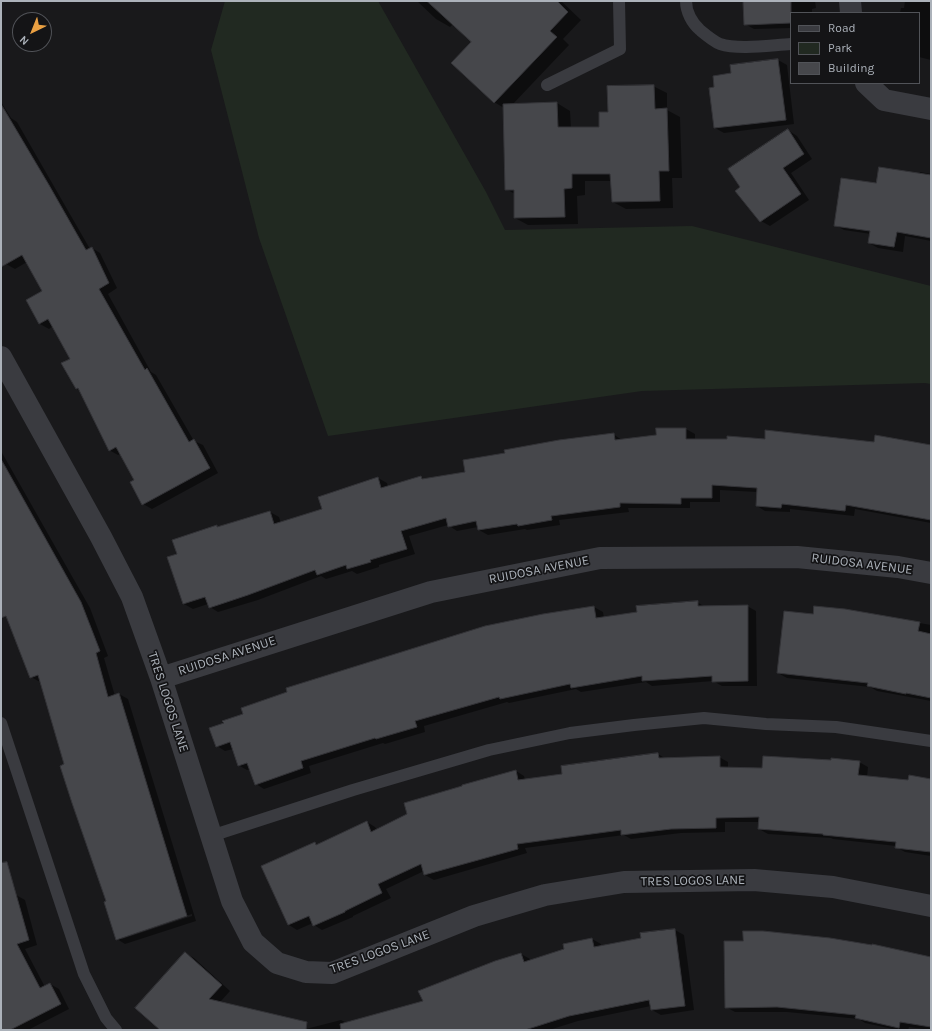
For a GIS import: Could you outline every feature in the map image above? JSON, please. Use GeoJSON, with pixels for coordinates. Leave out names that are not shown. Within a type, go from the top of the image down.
{"type":"FeatureCollection","features":[{"type":"Feature","properties":{"kind":"street"},"geometry":{"type":"LineString","coordinates":[[850,1],[851,12]]}},
{"type":"Feature","properties":{"kind":"street"},"geometry":{"type":"LineString","coordinates":[[867,84],[884,100],[931,109]]}},
{"type":"Feature","properties":{"kind":"street","name":"TRES LOGOS LANE"},"geometry":{"type":"LineString","coordinates":[[1,357],[101,537],[132,597],[161,678],[232,901],[253,942],[277,963],[306,972],[332,973],[474,916],[545,895],[624,882],[754,880],[833,887],[931,906]]}},
{"type":"Feature","properties":{"kind":"street","name":"RUIDOSA AVENUE"},"geometry":{"type":"LineString","coordinates":[[161,678],[431,592],[600,558],[797,557],[898,567],[931,574]]}},
{"type":"Feature","properties":{"kind":"lane"},"geometry":{"type":"LineString","coordinates":[[547,85],[620,49],[619,1]]}},
{"type":"Feature","properties":{"kind":"lane"},"geometry":{"type":"LineString","coordinates":[[686,1],[686,6],[694,24],[708,37],[720,44],[740,47],[790,44]]}},
{"type":"Feature","properties":{"kind":"lane"},"geometry":{"type":"LineString","coordinates":[[211,836],[353,790],[489,750],[570,733],[704,718],[766,724],[836,727],[931,741]]}},
{"type":"Feature","properties":{"kind":"lane"},"geometry":{"type":"LineString","coordinates":[[1,723],[84,974],[106,1018],[116,1030]]}},
{"type":"Feature","properties":{"kind":"green space"},"geometry":{"type":"Polygon","coordinates":[[[225,1],[378,1],[486,192],[505,230],[692,226],[931,286],[931,384],[642,391],[328,436],[259,238],[211,50],[225,1]]]}},
{"type":"Feature","properties":{"kind":"building"},"geometry":{"type":"Polygon","coordinates":[[[427,1],[557,1],[568,12],[550,31],[557,37],[494,103],[451,63],[471,42],[427,1]]]}},
{"type":"Feature","properties":{"kind":"building"},"geometry":{"type":"Polygon","coordinates":[[[791,1],[790,23],[744,25],[743,2],[791,1]]]}},
{"type":"Feature","properties":{"kind":"building"},"geometry":{"type":"Polygon","coordinates":[[[778,59],[786,120],[714,128],[709,88],[714,87],[713,76],[731,73],[730,65],[778,59]]]}},
{"type":"Feature","properties":{"kind":"building"},"geometry":{"type":"Polygon","coordinates":[[[654,85],[655,109],[667,108],[669,171],[659,171],[660,201],[612,202],[610,174],[572,174],[572,188],[564,189],[565,217],[514,218],[514,190],[505,190],[503,104],[557,102],[558,127],[599,127],[599,112],[608,112],[607,86],[654,85]]]}},
{"type":"Feature","properties":{"kind":"building"},"geometry":{"type":"Polygon","coordinates":[[[1,104],[86,250],[92,247],[109,283],[99,289],[145,370],[147,368],[189,442],[194,439],[210,468],[142,505],[130,482],[134,480],[116,447],[109,451],[78,388],[76,389],[61,363],[70,359],[48,319],[39,324],[26,300],[42,291],[22,255],[1,267],[1,104]]]}},
{"type":"Feature","properties":{"kind":"building"},"geometry":{"type":"Polygon","coordinates":[[[788,129],[804,154],[783,168],[801,194],[760,222],[735,191],[740,187],[728,169],[788,129]]]}},
{"type":"Feature","properties":{"kind":"building"},"geometry":{"type":"Polygon","coordinates":[[[879,167],[931,175],[931,238],[897,232],[894,247],[868,243],[870,231],[834,226],[841,178],[876,183],[879,167]]]}},
{"type":"Feature","properties":{"kind":"building"},"geometry":{"type":"Polygon","coordinates":[[[656,428],[686,428],[686,439],[727,439],[727,436],[765,439],[765,430],[874,442],[875,435],[931,445],[931,520],[846,505],[845,511],[782,504],[781,508],[756,506],[757,488],[712,485],[712,498],[681,498],[681,504],[620,503],[620,507],[551,516],[552,520],[518,526],[517,524],[478,530],[476,521],[448,527],[446,518],[401,531],[407,549],[370,560],[371,562],[347,569],[346,565],[317,575],[315,570],[209,608],[205,597],[183,604],[167,557],[177,554],[172,540],[217,525],[217,527],[270,511],[274,524],[322,509],[318,497],[378,477],[381,488],[421,476],[422,479],[465,472],[463,460],[505,453],[504,450],[559,440],[614,433],[615,440],[656,435],[656,428]]]}},
{"type":"Feature","properties":{"kind":"building"},"geometry":{"type":"Polygon","coordinates":[[[1,459],[81,602],[100,651],[96,653],[108,697],[119,693],[187,916],[116,940],[104,902],[106,901],[60,766],[64,764],[38,675],[30,678],[6,616],[1,618],[1,459]]]}},
{"type":"Feature","properties":{"kind":"building"},"geometry":{"type":"Polygon","coordinates":[[[698,601],[698,606],[748,605],[748,681],[712,682],[712,676],[642,681],[642,676],[571,688],[570,684],[500,699],[499,697],[415,721],[417,727],[376,739],[375,738],[301,761],[303,768],[255,785],[247,763],[238,766],[230,742],[216,747],[209,728],[224,723],[222,721],[243,714],[241,708],[287,692],[286,688],[485,626],[543,614],[594,606],[596,618],[637,612],[636,606],[698,601]]]}},
{"type":"Feature","properties":{"kind":"building"},"geometry":{"type":"Polygon","coordinates":[[[814,606],[845,609],[920,622],[918,631],[931,634],[931,698],[867,686],[868,683],[777,673],[784,611],[813,614],[814,606]]]}},
{"type":"Feature","properties":{"kind":"building"},"geometry":{"type":"Polygon","coordinates":[[[658,753],[659,758],[720,756],[720,767],[762,768],[763,756],[831,760],[831,758],[860,761],[858,775],[908,780],[909,775],[931,779],[931,852],[895,848],[896,842],[758,829],[759,817],[716,818],[716,828],[671,829],[621,835],[621,830],[517,844],[518,849],[424,875],[421,864],[378,884],[382,893],[313,926],[309,916],[288,925],[261,866],[315,842],[316,845],[367,821],[371,832],[407,814],[404,803],[462,785],[516,770],[518,780],[562,774],[561,766],[658,753]]]}},
{"type":"Feature","properties":{"kind":"building"},"geometry":{"type":"Polygon","coordinates":[[[7,862],[29,940],[17,944],[40,988],[50,983],[61,1004],[10,1030],[1,1030],[1,863],[7,862]]]}},
{"type":"Feature","properties":{"kind":"building"},"geometry":{"type":"Polygon","coordinates":[[[675,929],[685,1006],[651,1010],[649,1000],[569,1016],[525,1030],[341,1030],[340,1024],[423,1001],[418,991],[495,961],[521,953],[524,962],[564,949],[563,944],[592,938],[594,947],[641,938],[640,933],[675,929]]]}},
{"type":"Feature","properties":{"kind":"building"},"geometry":{"type":"Polygon","coordinates":[[[743,931],[763,931],[830,938],[872,944],[931,957],[931,1027],[900,1022],[899,1028],[855,1018],[856,1015],[777,1007],[725,1008],[724,941],[743,941],[743,931]]]}},
{"type":"Feature","properties":{"kind":"building"},"geometry":{"type":"Polygon","coordinates":[[[185,952],[222,985],[209,999],[307,1022],[306,1030],[160,1030],[135,1008],[185,952]]]}}]}
